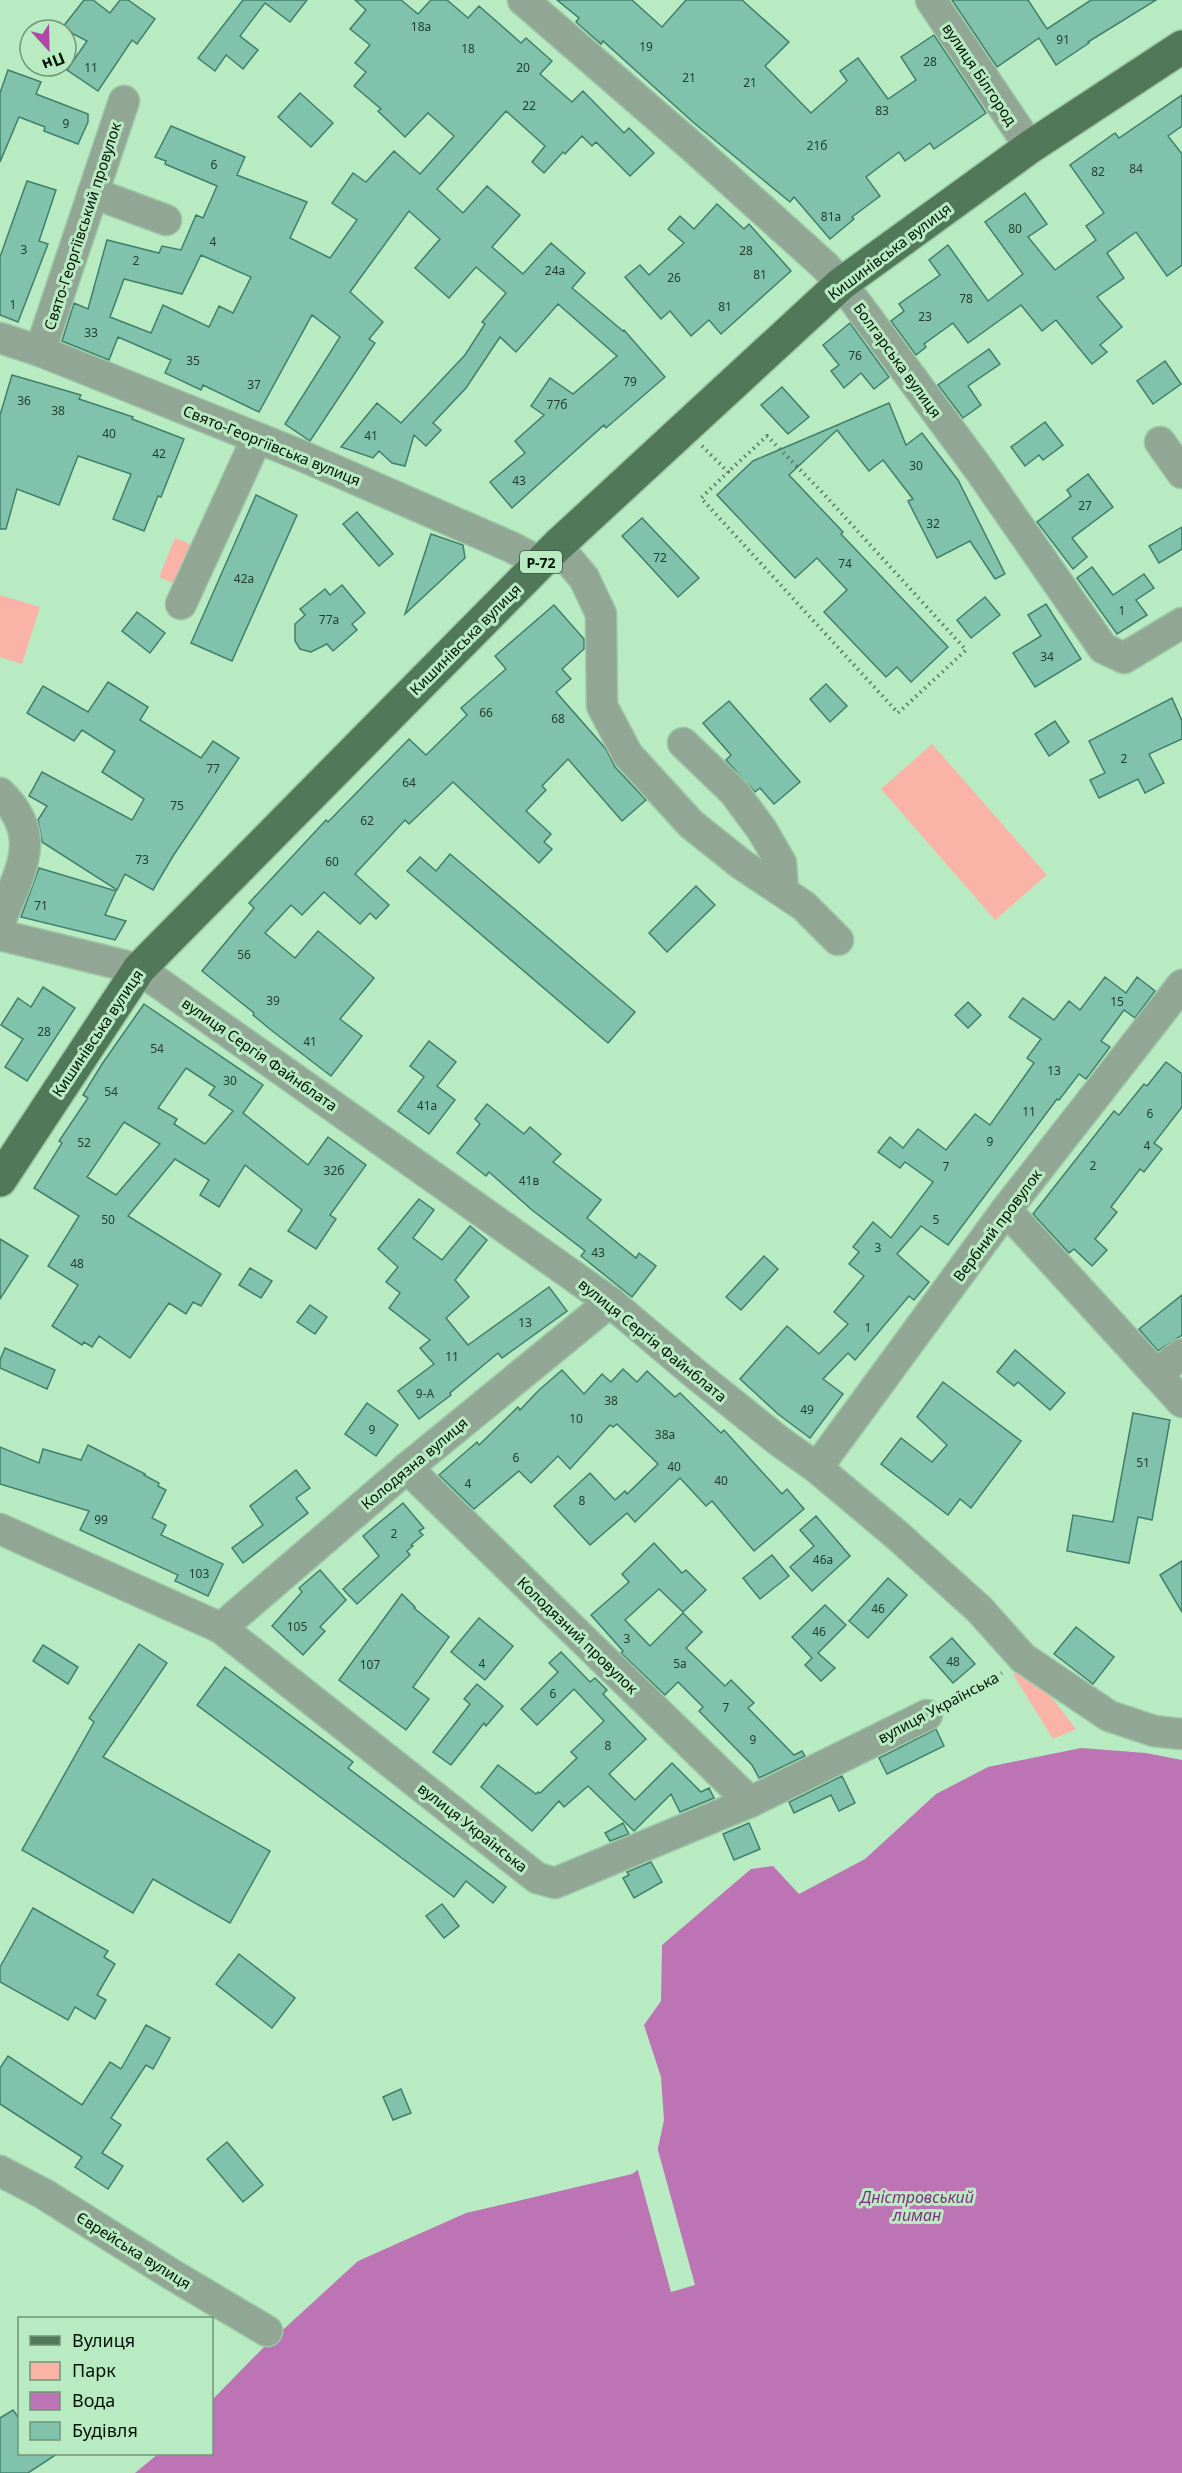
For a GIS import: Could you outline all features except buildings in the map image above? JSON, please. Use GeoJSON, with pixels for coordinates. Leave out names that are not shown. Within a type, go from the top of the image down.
{"type":"FeatureCollection","features":[{"type":"Feature","properties":{"kind":"main road","name":"Кишинівська вулиця"},"geometry":{"type":"LineString","coordinates":[[0,1180],[139,969],[549,554],[841,284],[1030,147],[1182,47]]}},
{"type":"Feature","properties":{"kind":"street","name":"Болгарська вулиця"},"geometry":{"type":"LineString","coordinates":[[523,0],[695,149],[825,266],[841,284],[981,472],[1103,648],[1124,658],[1182,623]]}},
{"type":"Feature","properties":{"kind":"street","name":"вулиця Білгород"},"geometry":{"type":"LineString","coordinates":[[931,0],[1030,147]]}},
{"type":"Feature","properties":{"kind":"street","name":"Свято-Георгіївський провулок"},"geometry":{"type":"LineString","coordinates":[[40,351],[124,101]]}},
{"type":"Feature","properties":{"kind":"street"},"geometry":{"type":"LineString","coordinates":[[93,193],[166,220]]}},
{"type":"Feature","properties":{"kind":"street","name":"Свято-Георгіївська вулиця"},"geometry":{"type":"LineString","coordinates":[[0,338],[40,351],[257,438],[501,542],[549,554]]}},
{"type":"Feature","properties":{"kind":"street"},"geometry":{"type":"LineString","coordinates":[[181,604],[257,438]]}},
{"type":"Feature","properties":{"kind":"street"},"geometry":{"type":"LineString","coordinates":[[1160,442],[1182,473]]}},
{"type":"Feature","properties":{"kind":"street"},"geometry":{"type":"LineString","coordinates":[[549,554],[584,578],[601,614],[602,706],[628,754],[691,824],[741,864],[804,906],[838,940]]}},
{"type":"Feature","properties":{"kind":"street"},"geometry":{"type":"LineString","coordinates":[[683,743],[734,792],[762,830],[781,862],[783,891]]}},
{"type":"Feature","properties":{"kind":"street"},"geometry":{"type":"LineString","coordinates":[[0,793],[11,804],[27,843],[21,870],[0,922]]}},
{"type":"Feature","properties":{"kind":"street","name":"вулиця Сергія Файнблата"},"geometry":{"type":"LineString","coordinates":[[0,935],[139,969],[610,1302],[693,1372],[779,1441],[817,1468],[898,1536],[979,1609],[1023,1658],[1109,1716],[1154,1731],[1182,1734]]}},
{"type":"Feature","properties":{"kind":"street","name":"Вербний провулок"},"geometry":{"type":"LineString","coordinates":[[817,1468],[1006,1210],[1182,986]]}},
{"type":"Feature","properties":{"kind":"street"},"geometry":{"type":"LineString","coordinates":[[1006,1210],[1182,1402]]}},
{"type":"Feature","properties":{"kind":"street","name":"Колодязна вулиця"},"geometry":{"type":"LineString","coordinates":[[221,1628],[407,1468],[610,1302]]}},
{"type":"Feature","properties":{"kind":"street"},"geometry":{"type":"LineString","coordinates":[[1156,1374],[1182,1353]]}},
{"type":"Feature","properties":{"kind":"street","name":"Колодязний провулок"},"geometry":{"type":"LineString","coordinates":[[407,1468],[750,1802]]}},
{"type":"Feature","properties":{"kind":"street","name":"вулиця Українська"},"geometry":{"type":"LineString","coordinates":[[0,1529],[221,1628],[537,1878],[555,1883],[750,1802],[927,1715]]}},
{"type":"Feature","properties":{"kind":"street","name":"Єврейська вулиця"},"geometry":{"type":"LineString","coordinates":[[0,2170],[44,2194],[267,2331]]}},
{"type":"Feature","properties":{"kind":"path"},"geometry":{"type":"LineString","coordinates":[[767,436],[820,490],[966,650],[898,713],[701,498],[728,472],[767,436]]}},
{"type":"Feature","properties":{"kind":"path"},"geometry":{"type":"LineString","coordinates":[[700,443],[728,472]]}},
{"type":"Feature","properties":{"kind":"path","name":"вулиця Українська"},"geometry":{"type":"LineString","coordinates":[[927,1715],[1006,1671]]}},
{"type":"Feature","properties":{"kind":"green space"},"geometry":{"type":"Polygon","coordinates":[[[175,538],[196,546],[180,586],[159,577],[175,538]]]}},
{"type":"Feature","properties":{"kind":"green space"},"geometry":{"type":"Polygon","coordinates":[[[0,595],[40,607],[22,664],[0,657],[0,595]]]}},
{"type":"Feature","properties":{"kind":"green space"},"geometry":{"type":"Polygon","coordinates":[[[932,744],[1047,875],[995,920],[881,789],[932,744]]]}},
{"type":"Feature","properties":{"kind":"green space"},"geometry":{"type":"Polygon","coordinates":[[[1028,1667],[1076,1729],[1053,1739],[1013,1674],[1028,1667]]]}},
{"type":"Feature","properties":{"kind":"water","name":"Дністровський лиман"},"geometry":{"type":"Polygon","coordinates":[[[1081,1748],[1146,1753],[1182,1760],[1182,2473],[135,2473],[157,2455],[213,2455],[213,2399],[262,2349],[358,2261],[466,2213],[632,2174],[656,2157],[664,2120],[661,2077],[644,2025],[661,2001],[662,1945],[751,1869],[773,1866],[799,1894],[865,1859],[936,1794],[988,1767],[1081,1748]]]}},
{"type":"Feature","properties":{"kind":"pier"},"geometry":{"type":"Polygon","coordinates":[[[656,2143],[695,2285],[671,2292],[637,2167],[653,2155],[656,2143]]]}}]}
